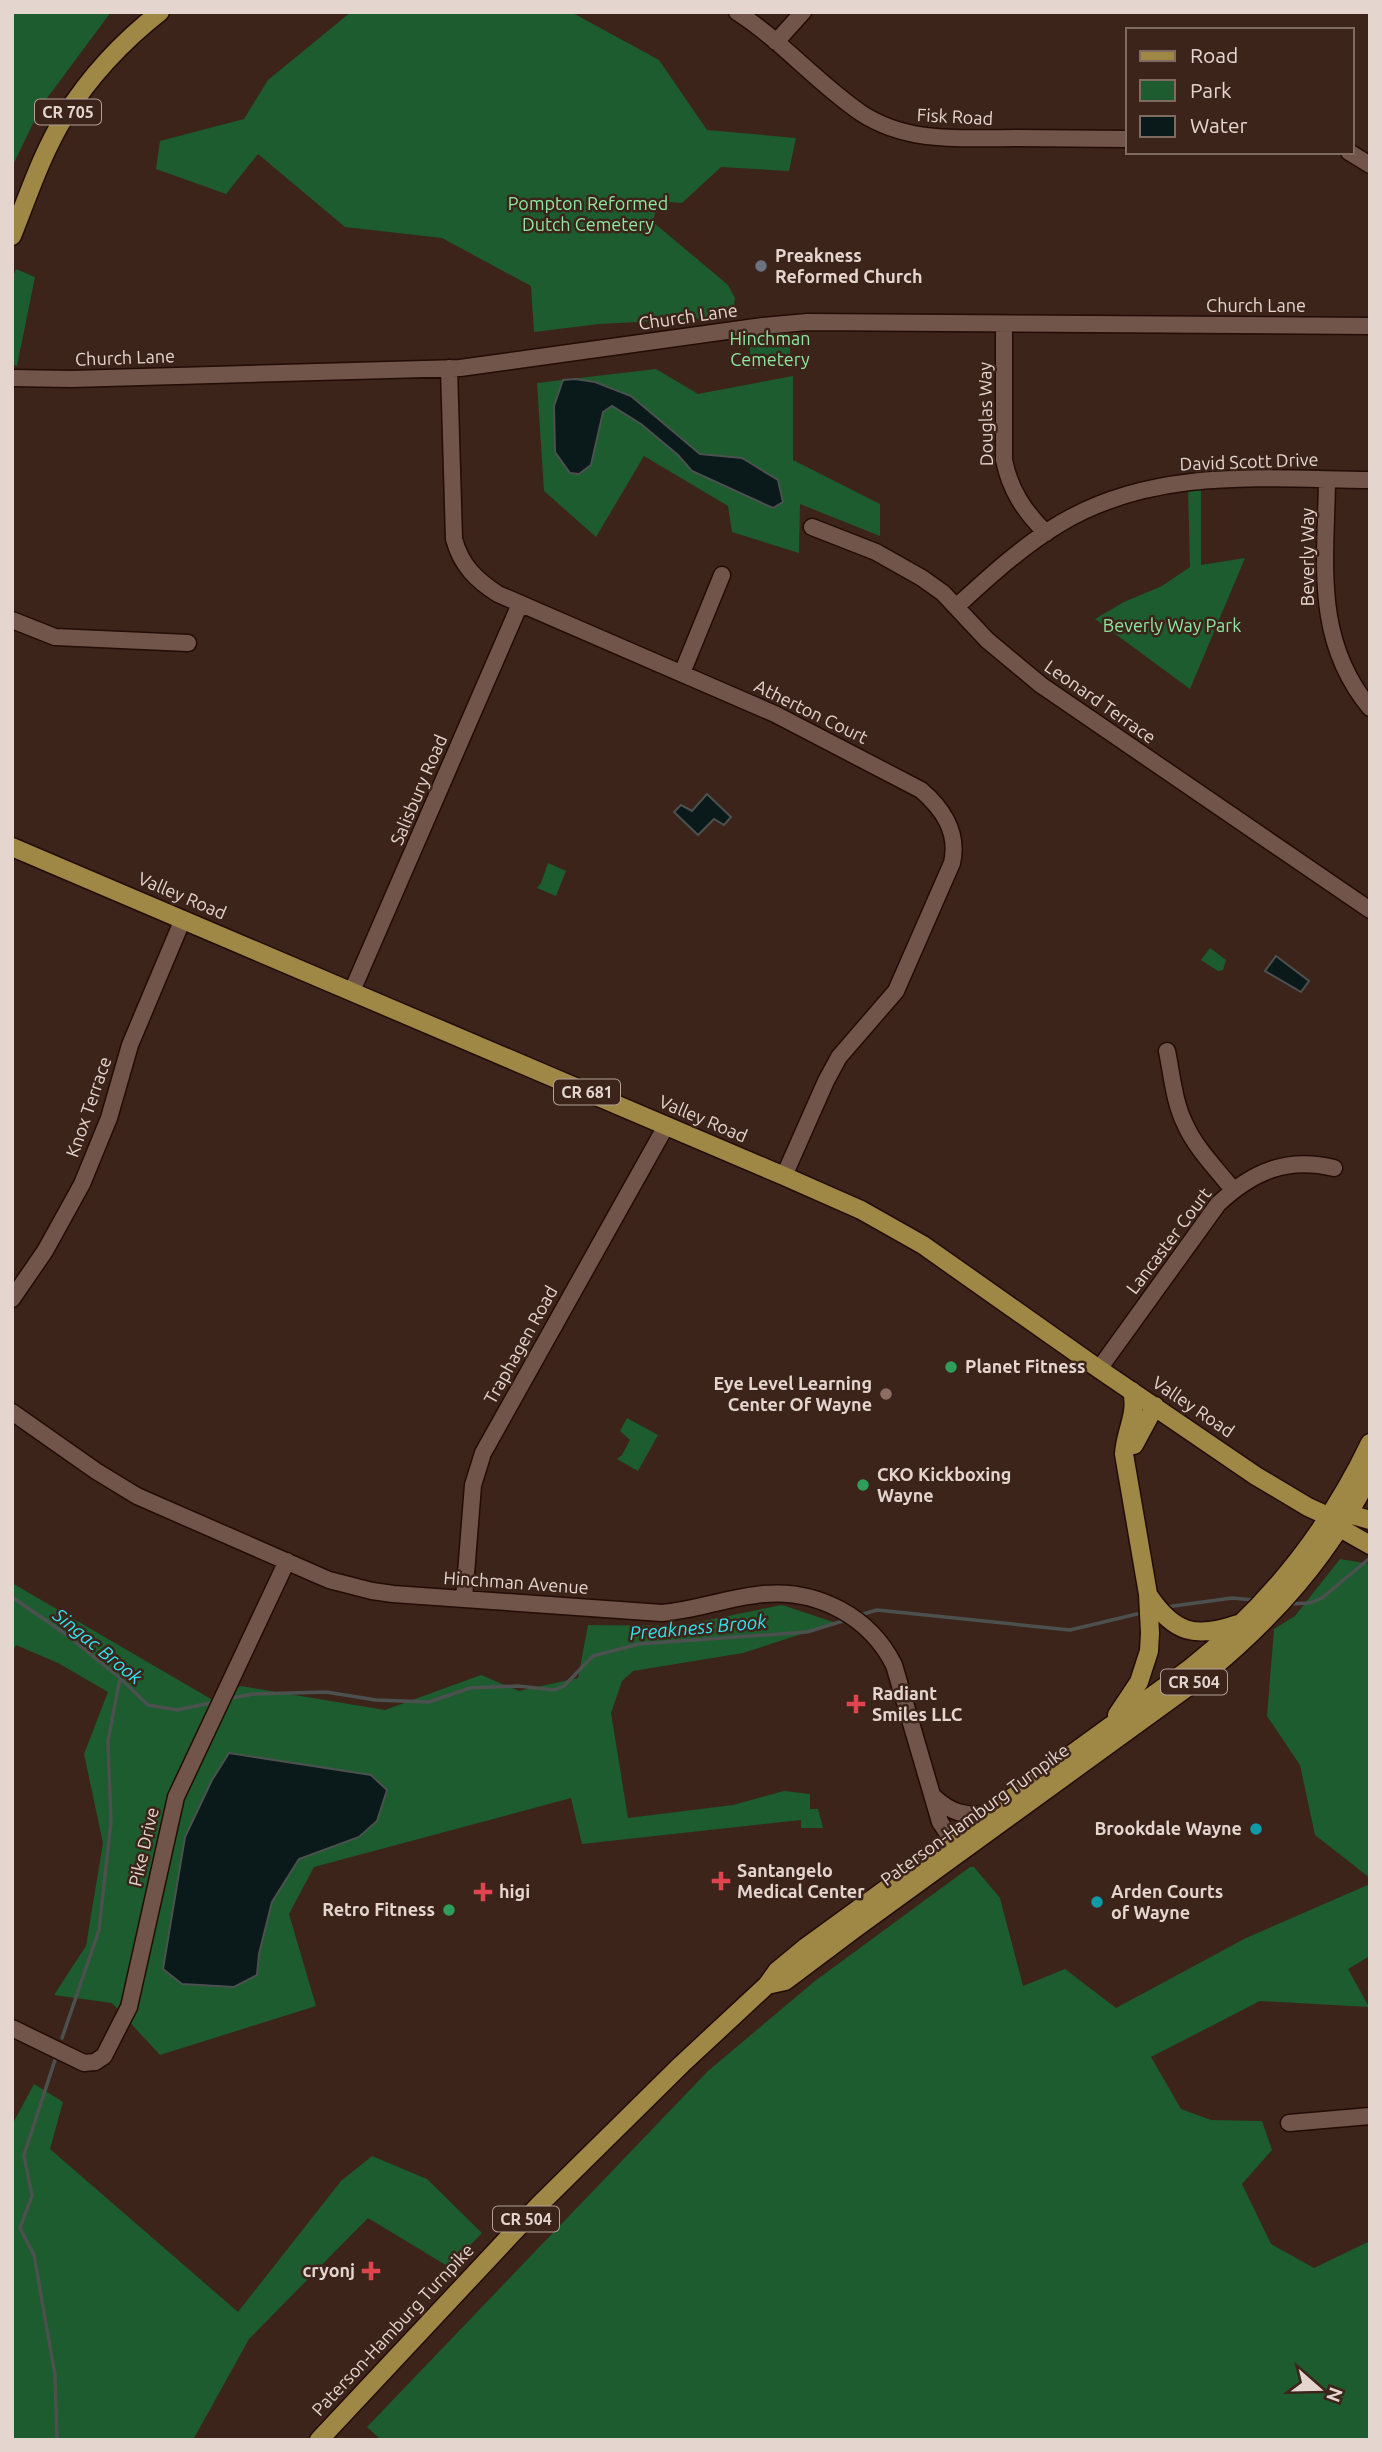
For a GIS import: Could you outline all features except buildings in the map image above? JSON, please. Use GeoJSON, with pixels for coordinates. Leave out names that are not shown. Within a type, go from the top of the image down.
{"type":"FeatureCollection","features":[{"type":"Feature","properties":{"kind":"main road","name":"CR 705"},"geometry":{"type":"LineString","coordinates":[[12,236],[42,161],[69,110],[116,51],[160,12]]}},
{"type":"Feature","properties":{"kind":"main road","name":"Valley Road"},"geometry":{"type":"LineString","coordinates":[[12,847],[887,1223],[1278,1490],[1340,1520],[1370,1545]]}},
{"type":"Feature","properties":{"kind":"main road"},"geometry":{"type":"LineString","coordinates":[[1108,1727],[1139,1682],[1146,1664],[1150,1633],[1148,1594],[1124,1454],[1135,1411],[1132,1391]]}},
{"type":"Feature","properties":{"kind":"main road"},"geometry":{"type":"LineString","coordinates":[[1129,1473],[1135,1443],[1154,1406]]}},
{"type":"Feature","properties":{"kind":"main road","name":"CR 504"},"geometry":{"type":"LineString","coordinates":[[958,1845],[987,1814],[1204,1657],[1269,1604],[1296,1565],[1340,1520],[1347,1490],[1370,1443]]}},
{"type":"Feature","properties":{"kind":"main road","name":"Paterson-Hamburg Turnpike"},"geometry":{"type":"LineString","coordinates":[[319,2440],[548,2196],[799,1952],[1203,1676],[1236,1649],[1269,1604],[1291,1594],[1370,1475]]}},
{"type":"Feature","properties":{"kind":"main road","name":"Valley Road"},"geometry":{"type":"LineString","coordinates":[[1340,1520],[1370,1520]]}},
{"type":"Feature","properties":{"kind":"main road"},"geometry":{"type":"LineString","coordinates":[[1148,1594],[1172,1624],[1193,1632],[1220,1630],[1244,1622]]}},
{"type":"Feature","properties":{"kind":"street","name":"Fisk Road"},"geometry":{"type":"LineString","coordinates":[[737,12],[853,107],[880,123],[904,132],[934,138],[1126,139]]}},
{"type":"Feature","properties":{"kind":"street"},"geometry":{"type":"LineString","coordinates":[[776,42],[803,12]]}},
{"type":"Feature","properties":{"kind":"street"},"geometry":{"type":"LineString","coordinates":[[1352,154],[1370,165]]}},
{"type":"Feature","properties":{"kind":"street","name":"Church Lane"},"geometry":{"type":"LineString","coordinates":[[12,378],[71,379],[449,368],[491,365],[807,322],[1370,326]]}},
{"type":"Feature","properties":{"kind":"street","name":"Douglas Way"},"geometry":{"type":"LineString","coordinates":[[1004,324],[1004,460],[1013,492],[1046,533]]}},
{"type":"Feature","properties":{"kind":"street","name":"Atherton Court"},"geometry":{"type":"LineString","coordinates":[[449,368],[454,539],[468,570],[485,586],[520,604],[787,720],[920,790],[943,812],[952,834],[952,863],[904,975],[885,1005],[839,1056],[784,1177]]}},
{"type":"Feature","properties":{"kind":"street","name":"David Scott Drive"},"geometry":{"type":"LineString","coordinates":[[956,607],[1012,557],[1046,533],[1087,509],[1114,498],[1172,484],[1236,478],[1370,480]]}},
{"type":"Feature","properties":{"kind":"street","name":"Beverly Way"},"geometry":{"type":"LineString","coordinates":[[1327,480],[1326,599],[1329,621],[1343,666],[1370,708]]}},
{"type":"Feature","properties":{"kind":"street","name":"Leonard Terrace"},"geometry":{"type":"LineString","coordinates":[[812,527],[900,564],[943,593],[987,640],[1041,685],[1370,910]]}},
{"type":"Feature","properties":{"kind":"street"},"geometry":{"type":"LineString","coordinates":[[682,673],[722,575]]}},
{"type":"Feature","properties":{"kind":"street","name":"Salisbury Road"},"geometry":{"type":"LineString","coordinates":[[352,991],[520,604]]}},
{"type":"Feature","properties":{"kind":"street"},"geometry":{"type":"LineString","coordinates":[[12,620],[55,637],[188,643]]}},
{"type":"Feature","properties":{"kind":"street","name":"Knox Terrace"},"geometry":{"type":"LineString","coordinates":[[12,1299],[45,1251],[82,1184],[109,1118],[130,1045],[183,919]]}},
{"type":"Feature","properties":{"kind":"street"},"geometry":{"type":"LineString","coordinates":[[1167,1051],[1179,1110],[1185,1126],[1233,1190]]}},
{"type":"Feature","properties":{"kind":"street","name":"Traphagen Road"},"geometry":{"type":"LineString","coordinates":[[464,1599],[471,1495],[484,1453],[666,1126]]}},
{"type":"Feature","properties":{"kind":"street","name":"Lancaster Court"},"geometry":{"type":"LineString","coordinates":[[1099,1369],[1218,1204],[1233,1190],[1258,1174],[1275,1168],[1314,1163],[1334,1168]]}},
{"type":"Feature","properties":{"kind":"street","name":"Hinchman Avenue"},"geometry":{"type":"LineString","coordinates":[[12,1412],[96,1471],[137,1496],[329,1580],[372,1591],[662,1613],[761,1594],[779,1593],[815,1599],[855,1619],[877,1637],[894,1665],[940,1822],[958,1845]]}},
{"type":"Feature","properties":{"kind":"street","name":"Pike Drive"},"geometry":{"type":"LineString","coordinates":[[12,2028],[84,2063],[96,2062],[107,2052],[128,2007],[176,1797],[286,1561]]}},
{"type":"Feature","properties":{"kind":"street"},"geometry":{"type":"LineString","coordinates":[[934,1797],[955,1812],[970,1816],[987,1814]]}},
{"type":"Feature","properties":{"kind":"street"},"geometry":{"type":"LineString","coordinates":[[1289,2123],[1370,2116]]}},
{"type":"Feature","properties":{"kind":"green space"},"geometry":{"type":"Polygon","coordinates":[[[12,12],[111,12],[42,105],[12,167],[12,12]]]}},
{"type":"Feature","properties":{"kind":"green space","name":"Pompton Reformed Dutch Cemetery"},"geometry":{"type":"Polygon","coordinates":[[[351,12],[571,12],[659,60],[707,130],[796,138],[789,171],[721,167],[682,203],[658,201],[653,222],[728,285],[735,298],[732,317],[599,324],[534,332],[531,286],[442,238],[345,227],[258,154],[226,194],[156,169],[160,141],[244,119],[268,80],[351,12]]]}},
{"type":"Feature","properties":{"kind":"green space"},"geometry":{"type":"Polygon","coordinates":[[[16,269],[35,277],[17,366],[12,364],[12,279],[16,269]]]}},
{"type":"Feature","properties":{"kind":"green space","name":"Hinchman Cemetery"},"geometry":{"type":"Polygon","coordinates":[[[789,329],[791,366],[751,369],[749,332],[789,329]]]}},
{"type":"Feature","properties":{"kind":"green space"},"geometry":{"type":"Polygon","coordinates":[[[656,369],[698,394],[793,376],[793,460],[880,504],[880,536],[800,504],[799,553],[732,532],[728,506],[644,456],[596,537],[544,491],[537,383],[656,369]]]}},
{"type":"Feature","properties":{"kind":"green space","name":"Beverly Way Park"},"geometry":{"type":"Polygon","coordinates":[[[1201,485],[1201,565],[1245,558],[1190,689],[1095,619],[1124,602],[1162,586],[1190,567],[1188,487],[1201,485]]]}},
{"type":"Feature","properties":{"kind":"green space"},"geometry":{"type":"Polygon","coordinates":[[[548,863],[566,871],[556,896],[537,888],[548,863]]]}},
{"type":"Feature","properties":{"kind":"green space"},"geometry":{"type":"Polygon","coordinates":[[[1210,948],[1226,960],[1223,970],[1218,971],[1201,960],[1210,948]]]}},
{"type":"Feature","properties":{"kind":"green space"},"geometry":{"type":"Polygon","coordinates":[[[627,1418],[658,1435],[638,1471],[617,1459],[630,1440],[620,1431],[627,1418]]]}},
{"type":"Feature","properties":{"kind":"green space"},"geometry":{"type":"Polygon","coordinates":[[[1340,1559],[1370,1564],[1370,1878],[1315,1835],[1300,1765],[1267,1716],[1274,1629],[1295,1616],[1340,1559]]]}},
{"type":"Feature","properties":{"kind":"green space"},"geometry":{"type":"Polygon","coordinates":[[[12,1583],[211,1699],[241,1686],[385,1710],[481,1675],[519,1691],[578,1678],[588,1625],[678,1626],[782,1605],[836,1623],[743,1653],[633,1671],[622,1681],[611,1713],[628,1818],[733,1805],[784,1791],[810,1794],[810,1809],[818,1809],[823,1828],[801,1828],[801,1820],[582,1844],[571,1798],[314,1867],[289,1914],[316,2006],[160,2055],[112,2003],[54,1995],[86,1946],[103,1843],[84,1754],[108,1692],[58,1663],[16,1645],[12,1651],[12,1583]]]}},
{"type":"Feature","properties":{"kind":"green space"},"geometry":{"type":"Polygon","coordinates":[[[970,1867],[974,1867],[1000,1898],[1023,1986],[1065,1969],[1116,2008],[1246,1938],[1370,1884],[1370,1956],[1348,1969],[1369,2007],[1260,2001],[1151,2057],[1181,2109],[1211,2120],[1262,2121],[1272,2150],[1242,2184],[1271,2244],[1314,2268],[1370,2241],[1370,2440],[381,2440],[367,2427],[708,2071],[815,1981],[970,1867]]]}},
{"type":"Feature","properties":{"kind":"green space"},"geometry":{"type":"Polygon","coordinates":[[[34,2084],[63,2102],[50,2149],[238,2312],[341,2181],[372,2156],[427,2179],[482,2233],[449,2267],[368,2218],[249,2339],[193,2440],[12,2440],[12,2125],[34,2084]]]}},
{"type":"Feature","properties":{"kind":"water"},"geometry":{"type":"Polygon","coordinates":[[[563,380],[595,382],[631,396],[700,454],[742,458],[778,480],[783,502],[773,508],[692,471],[678,455],[641,424],[612,406],[603,412],[591,465],[579,474],[570,473],[555,452],[554,406],[563,380]]]}},
{"type":"Feature","properties":{"kind":"water"},"geometry":{"type":"Polygon","coordinates":[[[707,794],[731,817],[724,825],[714,819],[698,835],[674,812],[681,805],[692,811],[707,794]]]}},
{"type":"Feature","properties":{"kind":"water"},"geometry":{"type":"Polygon","coordinates":[[[1276,956],[1309,981],[1301,992],[1265,971],[1276,956]]]}},
{"type":"Feature","properties":{"kind":"water"},"geometry":{"type":"Polygon","coordinates":[[[229,1753],[371,1775],[387,1790],[377,1821],[359,1837],[299,1859],[272,1902],[259,1954],[257,1975],[234,1987],[182,1984],[163,1969],[185,1837],[212,1780],[229,1753]]]}},
{"type":"Feature","properties":{"kind":"waterway","name":"Preakness Brook"},"geometry":{"type":"LineString","coordinates":[[1290,1604],[1310,1603],[1322,1598],[1370,1558]]}},
{"type":"Feature","properties":{"kind":"waterway","name":"Singac Brook"},"geometry":{"type":"LineString","coordinates":[[12,1597],[64,1633],[120,1678],[148,1705],[177,1710],[210,1703]]}},
{"type":"Feature","properties":{"kind":"waterway","name":"Preakness Brook"},"geometry":{"type":"LineString","coordinates":[[1166,1607],[1232,1598],[1254,1600]]}},
{"type":"Feature","properties":{"kind":"waterway","name":"Preakness Brook"},"geometry":{"type":"LineString","coordinates":[[860,1615],[877,1610],[1070,1630],[1137,1614]]}},
{"type":"Feature","properties":{"kind":"waterway","name":"Preakness Brook"},"geometry":{"type":"LineString","coordinates":[[231,1698],[253,1694],[326,1692],[376,1700],[429,1702],[470,1688],[518,1686],[554,1690],[564,1686],[593,1656],[639,1644],[807,1632],[846,1620]]}},
{"type":"Feature","properties":{"kind":"waterway"},"geometry":{"type":"LineString","coordinates":[[62,2038],[99,1930],[111,1822],[108,1741],[120,1678]]}},
{"type":"Feature","properties":{"kind":"waterway"},"geometry":{"type":"LineString","coordinates":[[55,2060],[24,2155],[32,2196],[20,2228],[34,2255],[55,2375],[57,2440]]}},
{"type":"Feature","properties":{"kind":"place","name":"Preakness Reformed Church"},"geometry":{"type":"Point","coordinates":[761,266]}},
{"type":"Feature","properties":{"kind":"place","name":"Planet Fitness"},"geometry":{"type":"Point","coordinates":[951,1367]}},
{"type":"Feature","properties":{"kind":"place","name":"Eye Level Learning Center Of Wayne"},"geometry":{"type":"Point","coordinates":[886,1394]}},
{"type":"Feature","properties":{"kind":"place","name":"CKO Kickboxing Wayne"},"geometry":{"type":"Point","coordinates":[863,1485]}},
{"type":"Feature","properties":{"kind":"place","name":"Radiant Smiles LLC"},"geometry":{"type":"Point","coordinates":[856,1704]}},
{"type":"Feature","properties":{"kind":"place","name":"Brookdale Wayne"},"geometry":{"type":"Point","coordinates":[1256,1829]}},
{"type":"Feature","properties":{"kind":"place","name":"Santangelo Medical Center"},"geometry":{"type":"Point","coordinates":[721,1881]}},
{"type":"Feature","properties":{"kind":"place","name":"higi"},"geometry":{"type":"Point","coordinates":[483,1892]}},
{"type":"Feature","properties":{"kind":"place","name":"Arden Courts of Wayne"},"geometry":{"type":"Point","coordinates":[1097,1902]}},
{"type":"Feature","properties":{"kind":"place","name":"Retro Fitness"},"geometry":{"type":"Point","coordinates":[449,1910]}},
{"type":"Feature","properties":{"kind":"place","name":"cryonj"},"geometry":{"type":"Point","coordinates":[371,2271]}}]}
